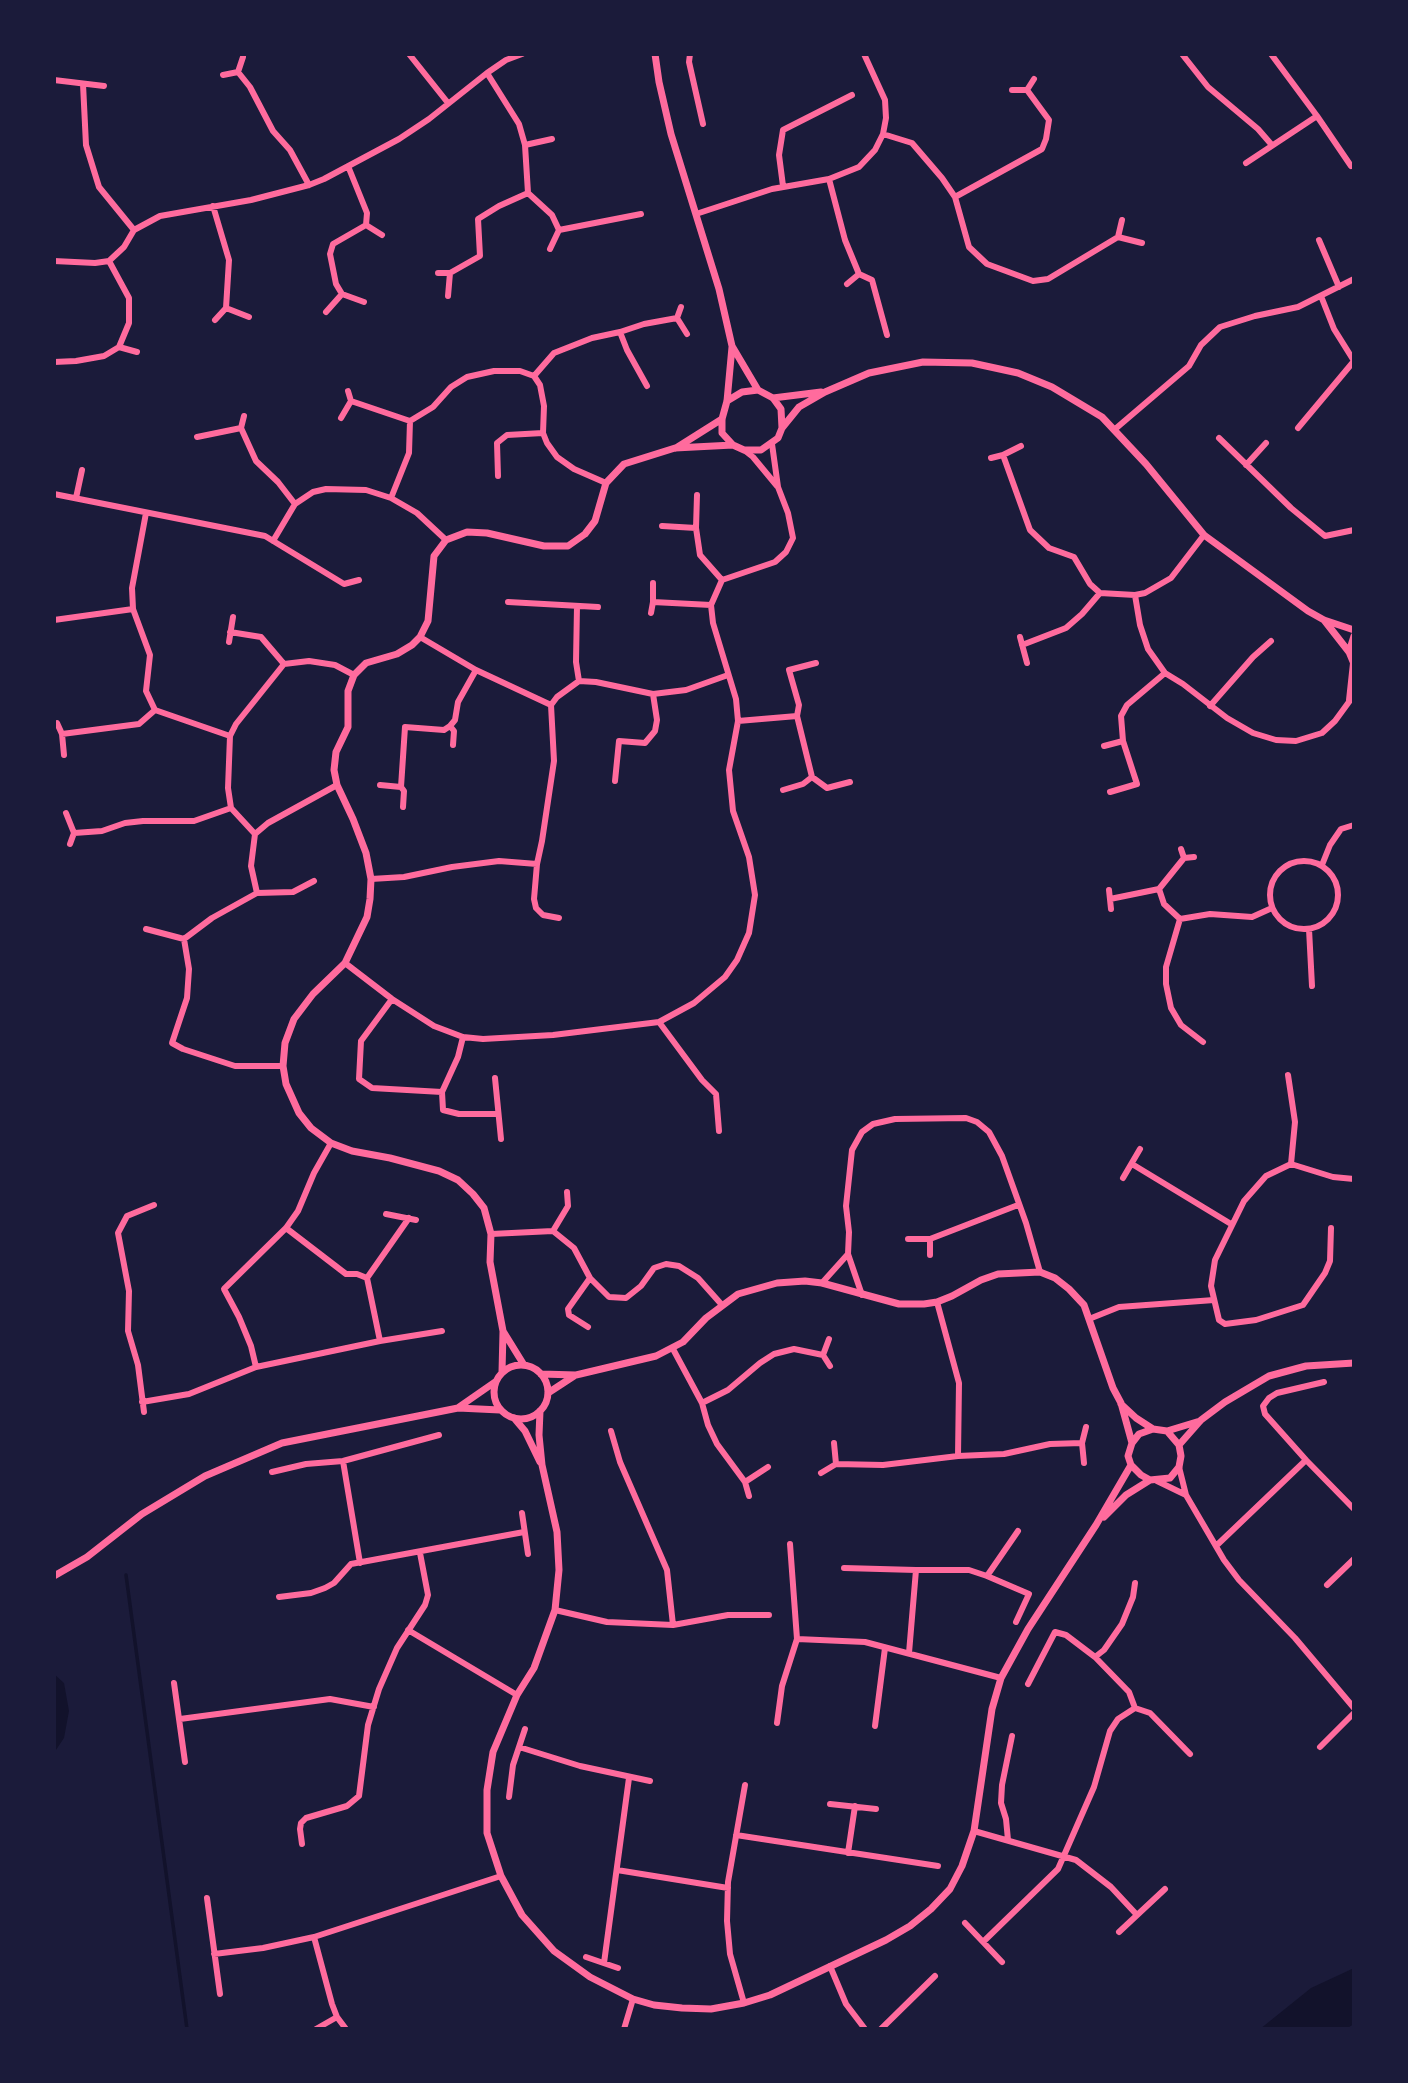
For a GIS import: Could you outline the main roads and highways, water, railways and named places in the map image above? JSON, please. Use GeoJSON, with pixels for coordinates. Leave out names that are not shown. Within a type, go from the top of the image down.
{"type":"FeatureCollection","features":[{"type":"Feature","properties":{"kind":"waterway"},"geometry":{"type":"LineString","coordinates":[[126,1575],[187,2029]]}}]}
